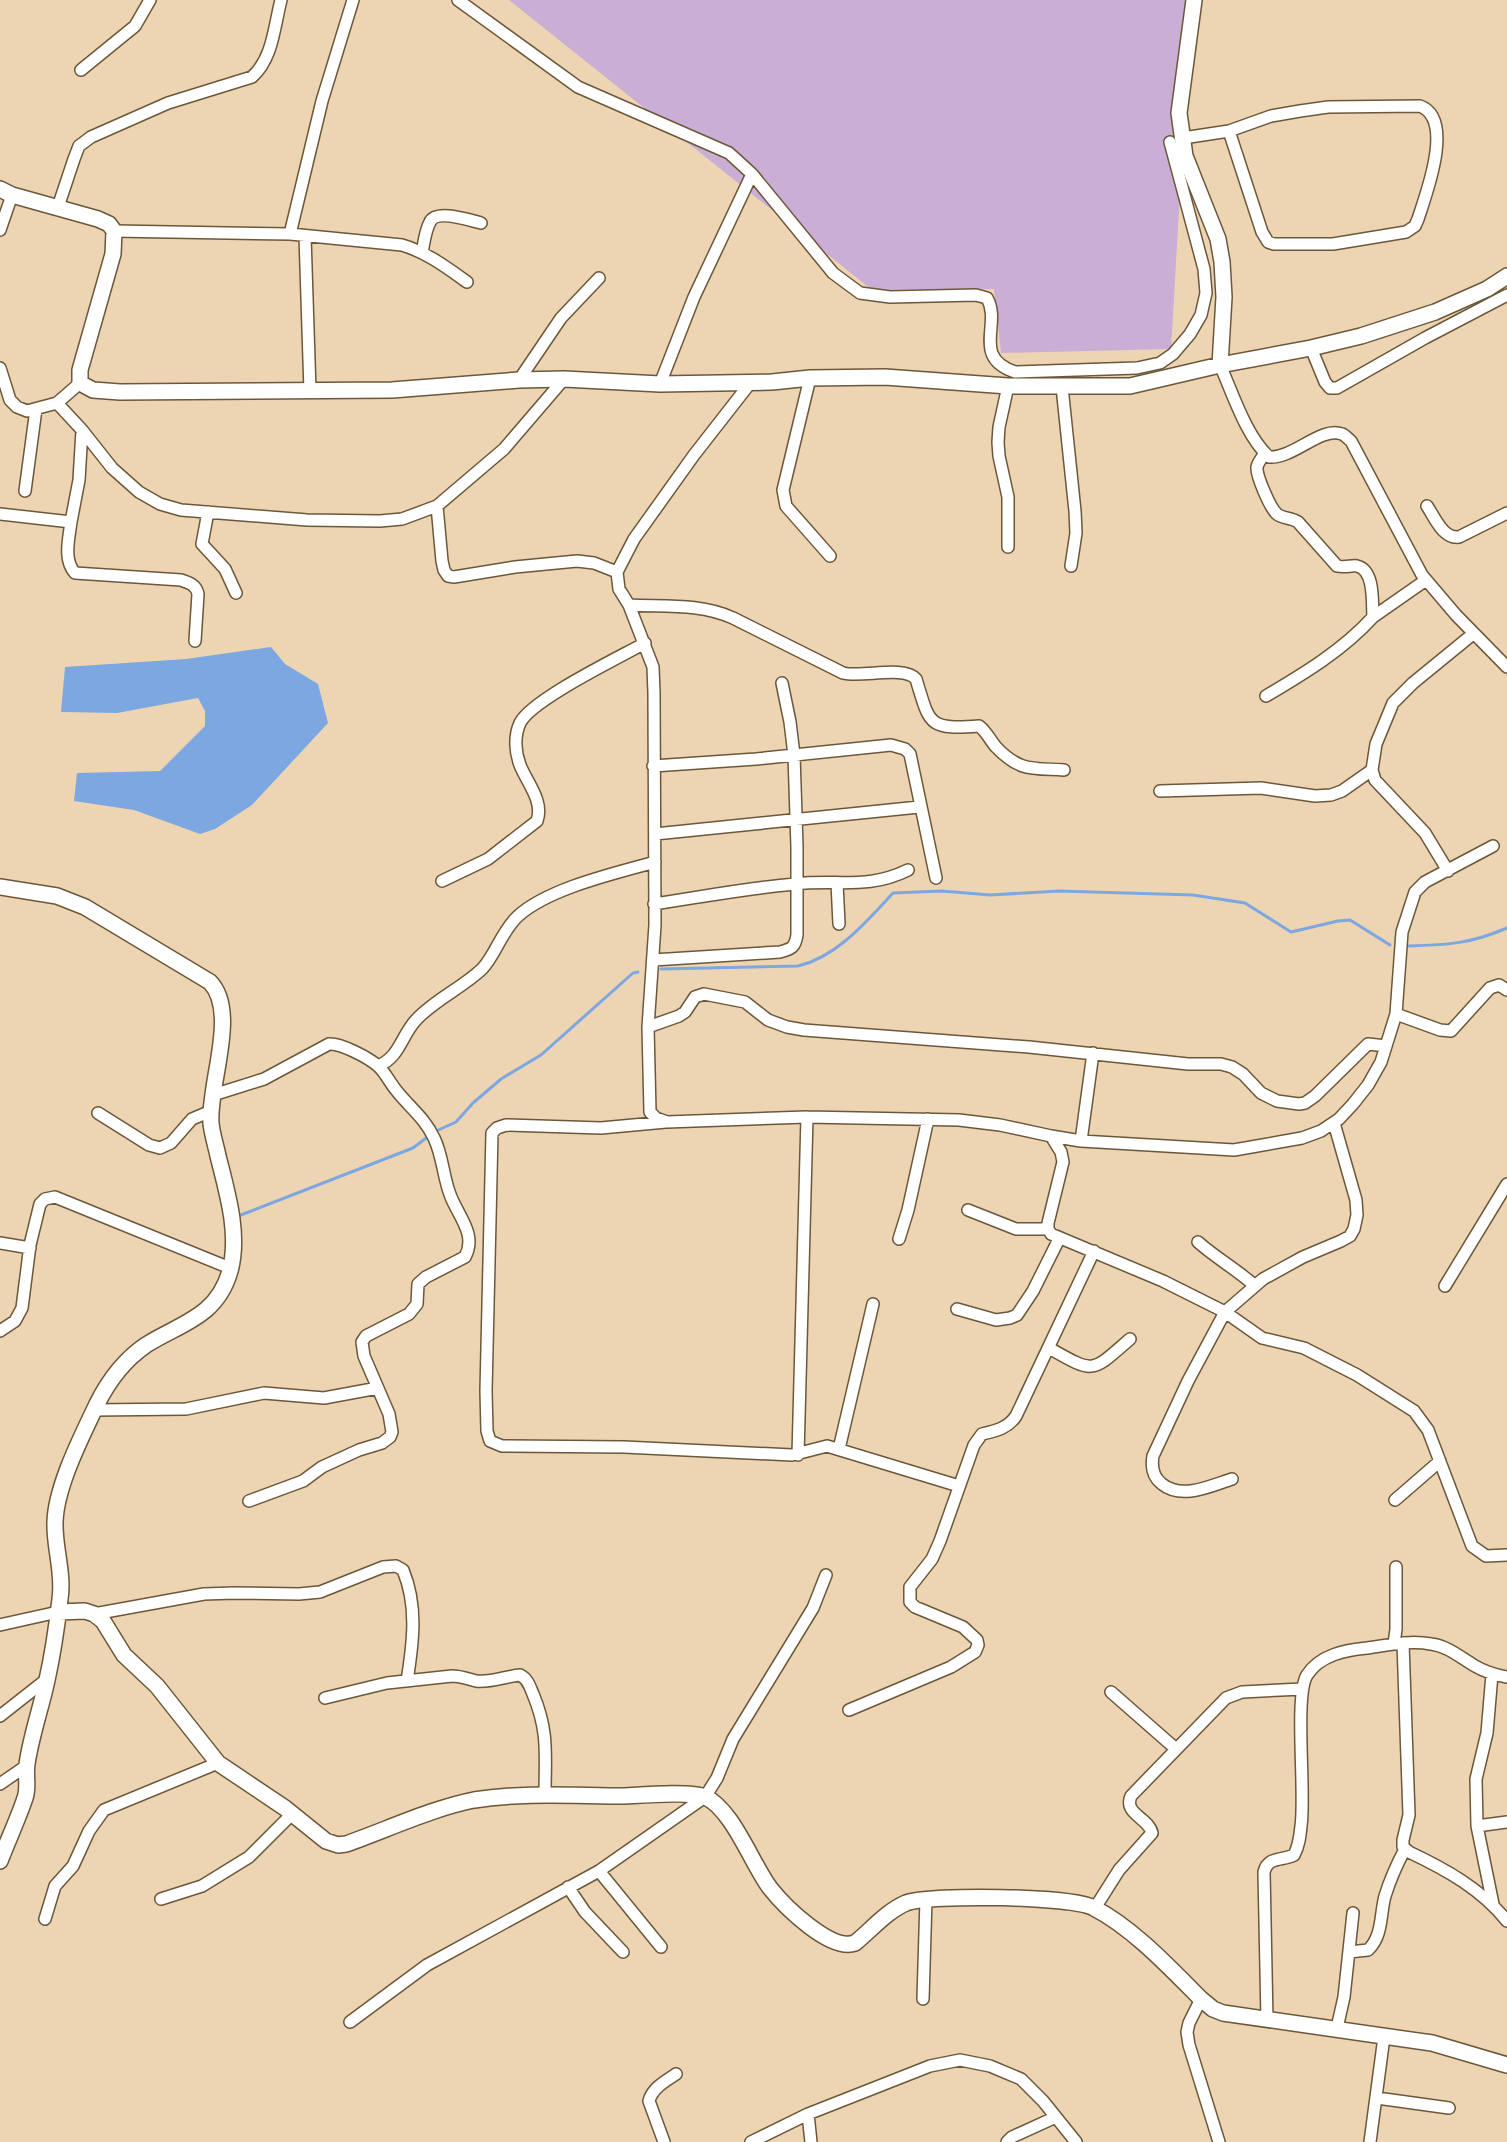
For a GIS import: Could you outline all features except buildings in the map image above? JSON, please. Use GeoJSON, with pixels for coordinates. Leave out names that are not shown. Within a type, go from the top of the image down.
{"type":"FeatureCollection","features":[{"type":"Feature","properties":{"kind":"street"},"geometry":{"type":"LineString","coordinates":[[80,70],[135,26],[150,0]]}},
{"type":"Feature","properties":{"kind":"street"},"geometry":{"type":"LineString","coordinates":[[58,207],[80,146],[91,137],[168,103],[252,77],[261,68],[267,57],[281,0]]}},
{"type":"Feature","properties":{"kind":"street"},"geometry":{"type":"LineString","coordinates":[[290,234],[322,101],[354,0]]}},
{"type":"Feature","properties":{"kind":"street"},"geometry":{"type":"LineString","coordinates":[[458,0],[578,87],[729,153],[752,174],[833,273],[860,293],[890,297],[976,295],[987,298],[990,308],[990,346],[994,358],[1002,368],[1015,372],[1138,368],[1160,363],[1173,354],[1190,334],[1200,315],[1206,294],[1204,268],[1176,140],[1194,0]]}},
{"type":"Feature","properties":{"kind":"street"},"geometry":{"type":"LineString","coordinates":[[1176,140],[1229,132],[1271,116],[1300,110],[1328,107],[1420,106],[1428,109],[1435,120],[1435,165],[1415,226],[1406,232],[1333,244],[1274,244],[1268,242],[1262,232],[1229,132]]}},
{"type":"Feature","properties":{"kind":"street"},"geometry":{"type":"LineString","coordinates":[[1176,140],[1185,156],[1218,239],[1222,262],[1224,297],[1220,365],[1250,431],[1269,457],[1283,457],[1324,435],[1332,433],[1342,434],[1351,441],[1426,580],[1473,634],[1507,666]]}},
{"type":"Feature","properties":{"kind":"street"},"geometry":{"type":"LineString","coordinates":[[660,384],[694,297],[752,174]]}},
{"type":"Feature","properties":{"kind":"street"},"geometry":{"type":"LineString","coordinates":[[0,230],[6,192],[98,219],[109,224],[114,232],[113,254],[80,370],[80,383],[57,403],[27,411],[17,408],[10,400],[0,368]]}},
{"type":"Feature","properties":{"kind":"street"},"geometry":{"type":"LineString","coordinates":[[422,253],[430,221],[435,216],[442,215],[481,223]]}},
{"type":"Feature","properties":{"kind":"street"},"geometry":{"type":"LineString","coordinates":[[114,232],[290,234],[402,245],[422,253],[467,282]]}},
{"type":"Feature","properties":{"kind":"street"},"geometry":{"type":"LineString","coordinates":[[305,236],[310,391]]}},
{"type":"Feature","properties":{"kind":"street"},"geometry":{"type":"LineString","coordinates":[[80,383],[93,390],[120,392],[392,390],[520,380],[564,379],[660,384],[885,377],[1008,386],[1130,386],[1361,336],[1434,312],[1488,289],[1507,276]]}},
{"type":"Feature","properties":{"kind":"street"},"geometry":{"type":"LineString","coordinates":[[520,380],[562,318],[599,278]]}},
{"type":"Feature","properties":{"kind":"street"},"geometry":{"type":"LineString","coordinates":[[1311,348],[1325,382],[1330,388],[1337,388],[1425,338],[1507,295]]}},
{"type":"Feature","properties":{"kind":"street"},"geometry":{"type":"LineString","coordinates":[[810,378],[783,490],[783,498],[786,506],[830,556]]}},
{"type":"Feature","properties":{"kind":"street"},"geometry":{"type":"LineString","coordinates":[[57,403],[82,430],[112,468],[139,492],[160,504],[181,510],[307,520],[380,521],[402,519],[437,506],[504,449],[564,379]]}},
{"type":"Feature","properties":{"kind":"street"},"geometry":{"type":"LineString","coordinates":[[668,1122],[656,1118],[650,1112],[648,1027],[653,960],[656,862],[652,667],[645,643],[629,605],[619,589],[617,572],[634,539],[694,454],[751,382]]}},
{"type":"Feature","properties":{"kind":"street"},"geometry":{"type":"LineString","coordinates":[[1008,386],[999,426],[998,442],[998,456],[1008,497],[1008,547]]}},
{"type":"Feature","properties":{"kind":"street"},"geometry":{"type":"LineString","coordinates":[[1062,387],[1075,510],[1076,533],[1071,566]]}},
{"type":"Feature","properties":{"kind":"street"},"geometry":{"type":"LineString","coordinates":[[25,491],[36,409]]}},
{"type":"Feature","properties":{"kind":"street"},"geometry":{"type":"LineString","coordinates":[[82,430],[79,480],[71,522],[68,559],[70,567],[75,573],[181,580],[196,588],[198,594],[195,641]]}},
{"type":"Feature","properties":{"kind":"street"},"geometry":{"type":"LineString","coordinates":[[1265,453],[1257,469],[1272,508],[1276,514],[1293,518],[1298,522],[1338,566],[1344,568],[1355,566],[1362,568],[1368,574],[1374,617]]}},
{"type":"Feature","properties":{"kind":"street"},"geometry":{"type":"LineString","coordinates":[[437,506],[442,561],[448,576],[454,577],[515,567],[577,560],[594,563],[617,572]]}},
{"type":"Feature","properties":{"kind":"street"},"geometry":{"type":"LineString","coordinates":[[1427,506],[1447,535],[1453,538],[1459,537],[1507,513]]}},
{"type":"Feature","properties":{"kind":"street"},"geometry":{"type":"LineString","coordinates":[[208,512],[202,544],[225,569],[236,592]]}},
{"type":"Feature","properties":{"kind":"street"},"geometry":{"type":"LineString","coordinates":[[0,514],[71,522]]}},
{"type":"Feature","properties":{"kind":"street"},"geometry":{"type":"LineString","coordinates":[[1266,696],[1298,677],[1350,641],[1374,617],[1426,580]]}},
{"type":"Feature","properties":{"kind":"street"},"geometry":{"type":"LineString","coordinates":[[629,605],[670,605],[715,611],[733,618],[843,673],[852,675],[901,672],[912,674],[916,679],[926,714],[936,723],[950,727],[979,726],[1004,755],[1016,765],[1025,768],[1064,770]]}},
{"type":"Feature","properties":{"kind":"street"},"geometry":{"type":"LineString","coordinates":[[1448,871],[1425,833],[1375,780],[1372,770],[1376,744],[1393,703],[1413,683],[1473,634]]}},
{"type":"Feature","properties":{"kind":"street"},"geometry":{"type":"LineString","coordinates":[[442,881],[488,859],[537,821],[540,812],[538,802],[520,765],[516,752],[516,739],[520,724],[529,711],[551,696],[645,643]]}},
{"type":"Feature","properties":{"kind":"street"},"geometry":{"type":"LineString","coordinates":[[653,960],[780,952],[791,949],[795,944],[797,935],[797,847],[794,755],[782,683]]}},
{"type":"Feature","properties":{"kind":"street"},"geometry":{"type":"LineString","coordinates":[[654,766],[891,745],[900,746],[910,754],[936,878]]}},
{"type":"Feature","properties":{"kind":"street"},"geometry":{"type":"LineString","coordinates":[[1160,791],[1262,788],[1315,796],[1331,795],[1342,792],[1372,770]]}},
{"type":"Feature","properties":{"kind":"street"},"geometry":{"type":"LineString","coordinates":[[655,834],[920,807]]}},
{"type":"Feature","properties":{"kind":"street"},"geometry":{"type":"LineString","coordinates":[[959,1486],[827,1446],[798,1455],[624,1447],[502,1446],[495,1444],[488,1436],[487,1326],[492,1133],[497,1128],[506,1124],[601,1128],[648,1126],[668,1122],[807,1117],[928,1119],[1000,1125],[1082,1141],[1234,1150],[1302,1138],[1321,1131],[1334,1123],[1368,1086],[1381,1062],[1396,1014],[1402,932],[1415,892],[1424,882],[1493,846]]}},
{"type":"Feature","properties":{"kind":"street"},"geometry":{"type":"LineString","coordinates":[[378,1066],[391,1059],[416,1019],[482,968],[502,935],[518,916],[552,895],[605,876],[656,862]]}},
{"type":"Feature","properties":{"kind":"street"},"geometry":{"type":"LineString","coordinates":[[654,904],[796,884],[872,883],[890,879],[908,870]]}},
{"type":"Feature","properties":{"kind":"street"},"geometry":{"type":"LineString","coordinates":[[837,883],[839,924]]}},
{"type":"Feature","properties":{"kind":"street"},"geometry":{"type":"LineString","coordinates":[[0,888],[57,896],[85,907],[210,982],[216,988],[219,997],[222,1026],[211,1124],[228,1197],[233,1243],[230,1268],[224,1288],[216,1298],[199,1315],[184,1326],[147,1345],[117,1371],[94,1410],[62,1484],[55,1521],[61,1597],[48,1679],[26,1766],[27,1795],[0,1861]]}},
{"type":"Feature","properties":{"kind":"street"},"geometry":{"type":"LineString","coordinates":[[1396,1014],[1440,1030],[1451,1030],[1490,988],[1499,985],[1507,990]]}},
{"type":"Feature","properties":{"kind":"street"},"geometry":{"type":"LineString","coordinates":[[648,1027],[679,1016],[685,1012],[695,997],[704,994],[745,1002],[768,1020],[787,1027],[804,1030],[1093,1053],[1207,1065],[1222,1064],[1232,1067],[1243,1074],[1261,1093],[1277,1101],[1299,1104],[1305,1103],[1315,1096],[1362,1048],[1374,1044],[1386,1046]]}},
{"type":"Feature","properties":{"kind":"street"},"geometry":{"type":"LineString","coordinates":[[213,1095],[264,1079],[330,1044],[335,1043],[348,1048],[378,1066],[396,1092],[422,1117],[433,1135],[450,1196],[470,1236],[469,1251],[465,1257],[459,1262],[421,1280],[418,1284],[416,1304],[409,1314],[366,1336],[361,1348],[392,1423],[390,1436],[382,1442],[322,1467],[303,1481],[249,1501]]}},
{"type":"Feature","properties":{"kind":"street"},"geometry":{"type":"LineString","coordinates":[[1082,1141],[1093,1053]]}},
{"type":"Feature","properties":{"kind":"street"},"geometry":{"type":"LineString","coordinates":[[98,1113],[149,1146],[160,1148],[171,1143],[192,1119],[211,1111]]}},
{"type":"Feature","properties":{"kind":"street"},"geometry":{"type":"LineString","coordinates":[[798,1455],[807,1117]]}},
{"type":"Feature","properties":{"kind":"street"},"geometry":{"type":"LineString","coordinates":[[900,1239],[928,1119]]}},
{"type":"Feature","properties":{"kind":"street"},"geometry":{"type":"LineString","coordinates":[[1232,1479],[1187,1492],[1171,1491],[1159,1482],[1154,1475],[1152,1463],[1160,1439],[1224,1312],[1238,1302],[1254,1285],[1303,1257],[1341,1241],[1350,1236],[1354,1230],[1357,1215],[1356,1200],[1334,1123]]}},
{"type":"Feature","properties":{"kind":"street"},"geometry":{"type":"LineString","coordinates":[[1051,1136],[1063,1162],[1048,1229],[1051,1234],[1059,1239],[1163,1281],[1224,1312],[1262,1338],[1304,1348],[1361,1378],[1414,1411],[1428,1430],[1472,1546],[1486,1556],[1507,1555]]}},
{"type":"Feature","properties":{"kind":"street"},"geometry":{"type":"LineString","coordinates":[[1445,1286],[1507,1184]]}},
{"type":"Feature","properties":{"kind":"street"},"geometry":{"type":"LineString","coordinates":[[0,1331],[15,1322],[22,1308],[30,1248],[40,1204],[45,1199],[55,1197],[230,1268]]}},
{"type":"Feature","properties":{"kind":"street"},"geometry":{"type":"LineString","coordinates":[[968,1210],[1023,1230],[1048,1229]]}},
{"type":"Feature","properties":{"kind":"street"},"geometry":{"type":"LineString","coordinates":[[957,1309],[996,1320],[1017,1315],[1033,1291],[1059,1239]]}},
{"type":"Feature","properties":{"kind":"street"},"geometry":{"type":"LineString","coordinates":[[1198,1242],[1217,1259],[1234,1269],[1254,1285]]}},
{"type":"Feature","properties":{"kind":"street"},"geometry":{"type":"LineString","coordinates":[[0,1243],[30,1248]]}},
{"type":"Feature","properties":{"kind":"street"},"geometry":{"type":"LineString","coordinates":[[849,1710],[951,1667],[975,1652],[978,1645],[972,1634],[953,1622],[915,1606],[910,1602],[908,1595],[910,1587],[932,1559],[974,1445],[982,1434],[996,1431],[1011,1423],[1021,1407],[1035,1373],[1049,1348],[1094,1252]]}},
{"type":"Feature","properties":{"kind":"street"},"geometry":{"type":"LineString","coordinates":[[839,1449],[873,1304]]}},
{"type":"Feature","properties":{"kind":"street"},"geometry":{"type":"LineString","coordinates":[[1049,1348],[1076,1363],[1091,1367],[1103,1363],[1130,1339]]}},
{"type":"Feature","properties":{"kind":"street"},"geometry":{"type":"LineString","coordinates":[[94,1410],[186,1408],[264,1393],[324,1398],[378,1388]]}},
{"type":"Feature","properties":{"kind":"street"},"geometry":{"type":"LineString","coordinates":[[1396,1500],[1440,1461]]}},
{"type":"Feature","properties":{"kind":"street"},"geometry":{"type":"LineString","coordinates":[[94,1614],[204,1594],[234,1592],[299,1594],[320,1592],[384,1567],[396,1566],[403,1570],[412,1595],[413,1640],[407,1681]]}},
{"type":"Feature","properties":{"kind":"street"},"geometry":{"type":"LineString","coordinates":[[1349,1952],[1368,1950],[1376,1940],[1383,1916],[1385,1896],[1397,1863],[1405,1849],[1403,1840],[1410,1815],[1399,1644],[1396,1629],[1396,1567]]}},
{"type":"Feature","properties":{"kind":"street"},"geometry":{"type":"LineString","coordinates":[[350,2022],[427,1965],[599,1870],[705,1797],[717,1778],[733,1739],[813,1608],[826,1575]]}},
{"type":"Feature","properties":{"kind":"street"},"geometry":{"type":"LineString","coordinates":[[0,1625],[58,1612],[85,1611],[94,1614],[103,1621],[124,1655],[157,1686],[218,1762],[292,1814],[326,1841],[338,1845],[346,1844],[452,1806],[495,1798],[545,1795],[680,1795],[705,1797],[719,1808],[732,1825],[770,1888],[816,1931],[828,1940],[839,1944],[850,1945],[856,1943],[904,1904],[926,1899],[988,1898],[1077,1902],[1095,1908],[1126,1930],[1201,1999],[1213,2009],[1223,2013],[1337,2028],[1432,2044],[1507,2065]]}},
{"type":"Feature","properties":{"kind":"street"},"geometry":{"type":"LineString","coordinates":[[1267,2020],[1264,1872],[1266,1865],[1270,1861],[1294,1855],[1298,1844],[1303,1812],[1302,1689],[1308,1674],[1323,1660],[1341,1652],[1399,1644],[1431,1644],[1443,1647],[1476,1667],[1492,1674],[1507,1677]]}},
{"type":"Feature","properties":{"kind":"street"},"geometry":{"type":"LineString","coordinates":[[1492,1674],[1487,1733],[1477,1772],[1477,1826],[1493,1904]]}},
{"type":"Feature","properties":{"kind":"street"},"geometry":{"type":"LineString","coordinates":[[325,1698],[370,1686],[407,1681],[461,1676],[476,1681],[520,1675],[524,1677],[536,1703],[544,1728],[545,1795]]}},
{"type":"Feature","properties":{"kind":"street"},"geometry":{"type":"LineString","coordinates":[[0,1716],[48,1679]]}},
{"type":"Feature","properties":{"kind":"street"},"geometry":{"type":"LineString","coordinates":[[1095,1908],[1120,1870],[1152,1833],[1149,1824],[1132,1810],[1129,1802],[1131,1796],[1226,1698],[1242,1692],[1302,1689]]}},
{"type":"Feature","properties":{"kind":"street"},"geometry":{"type":"LineString","coordinates":[[1111,1692],[1176,1749]]}},
{"type":"Feature","properties":{"kind":"street"},"geometry":{"type":"LineString","coordinates":[[45,1919],[56,1886],[73,1866],[89,1831],[104,1810],[218,1762]]}},
{"type":"Feature","properties":{"kind":"street"},"geometry":{"type":"LineString","coordinates":[[0,1784],[26,1766]]}},
{"type":"Feature","properties":{"kind":"street"},"geometry":{"type":"LineString","coordinates":[[161,1898],[202,1886],[249,1857],[292,1814]]}},
{"type":"Feature","properties":{"kind":"street"},"geometry":{"type":"LineString","coordinates":[[1477,1826],[1507,1822]]}},
{"type":"Feature","properties":{"kind":"street"},"geometry":{"type":"LineString","coordinates":[[1405,1849],[1458,1877],[1493,1904],[1507,1921]]}},
{"type":"Feature","properties":{"kind":"street"},"geometry":{"type":"LineString","coordinates":[[599,1870],[661,1947]]}},
{"type":"Feature","properties":{"kind":"street"},"geometry":{"type":"LineString","coordinates":[[568,1887],[584,1912],[623,1952]]}},
{"type":"Feature","properties":{"kind":"street"},"geometry":{"type":"LineString","coordinates":[[923,1998],[926,1899]]}},
{"type":"Feature","properties":{"kind":"street"},"geometry":{"type":"LineString","coordinates":[[1337,2028],[1344,1997],[1353,1913]]}},
{"type":"Feature","properties":{"kind":"street"},"geometry":{"type":"LineString","coordinates":[[1201,1999],[1187,2032],[1189,2045],[1219,2142]]}},
{"type":"Feature","properties":{"kind":"street"},"geometry":{"type":"LineString","coordinates":[[1370,2142],[1384,2037]]}},
{"type":"Feature","properties":{"kind":"street"},"geometry":{"type":"LineString","coordinates":[[751,2142],[808,2114],[930,2066],[960,2060],[990,2066],[1022,2079],[1043,2101],[1076,2142]]}},
{"type":"Feature","properties":{"kind":"street"},"geometry":{"type":"LineString","coordinates":[[664,2142],[650,2106],[650,2094],[676,2074]]}},
{"type":"Feature","properties":{"kind":"street"},"geometry":{"type":"LineString","coordinates":[[1377,2098],[1449,2108]]}},
{"type":"Feature","properties":{"kind":"street"},"geometry":{"type":"LineString","coordinates":[[808,2114],[811,2142]]}},
{"type":"Feature","properties":{"kind":"street"},"geometry":{"type":"LineString","coordinates":[[1007,2142],[1012,2137],[1056,2117]]}},
{"type":"Feature","properties":{"kind":"shaded area"},"geometry":{"type":"Polygon","coordinates":[[[509,0],[1191,0],[1171,349],[1001,353],[994,289],[872,290],[509,0]]]}},
{"type":"Feature","properties":{"kind":"water"},"geometry":{"type":"Polygon","coordinates":[[[271,647],[285,664],[318,684],[328,723],[252,805],[215,829],[200,834],[134,810],[74,801],[77,773],[160,771],[205,726],[205,711],[198,698],[117,713],[61,712],[65,667],[186,659],[271,647]]]}},
{"type":"Feature","properties":{"kind":"waterway"},"geometry":{"type":"LineString","coordinates":[[661,969],[798,966],[826,955],[850,937],[893,893],[942,891],[990,895],[1059,891],[1193,895],[1245,903],[1291,932],[1350,920],[1390,945]]}},
{"type":"Feature","properties":{"kind":"waterway"},"geometry":{"type":"LineString","coordinates":[[1406,946],[1458,943],[1507,928]]}},
{"type":"Feature","properties":{"kind":"waterway"},"geometry":{"type":"LineString","coordinates":[[241,1215],[413,1148],[434,1132],[456,1122],[473,1103],[501,1079],[541,1055],[633,973],[638,972]]}}]}
